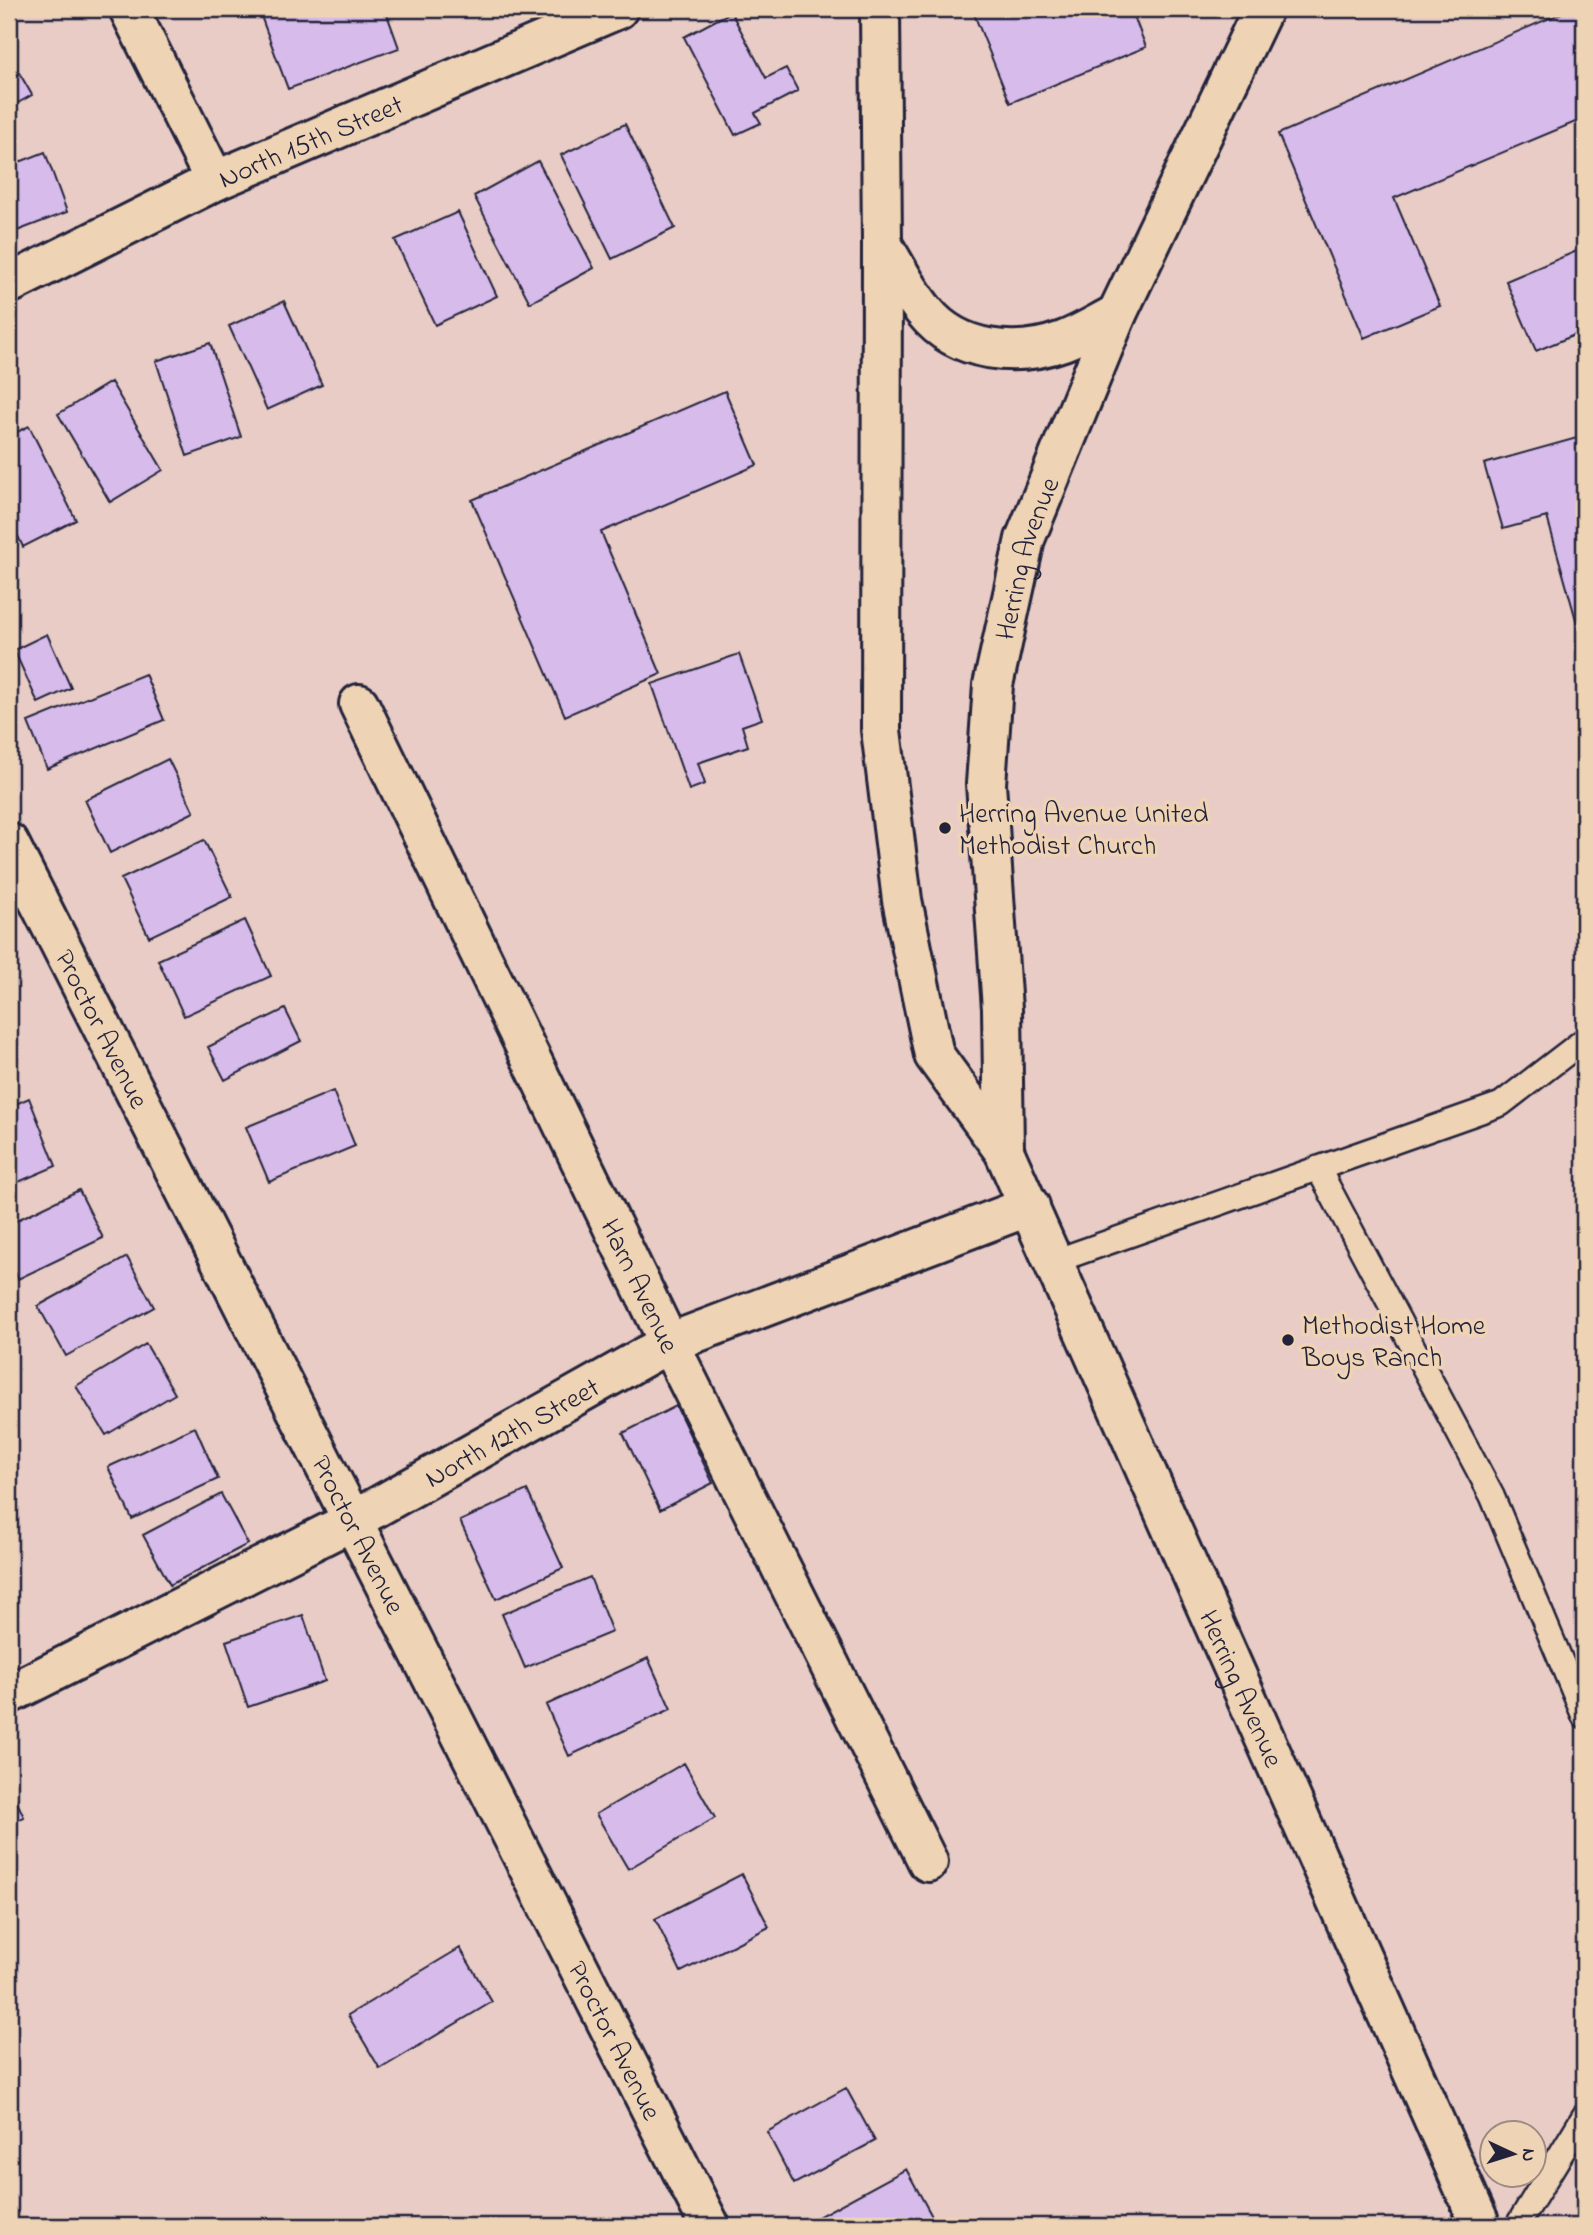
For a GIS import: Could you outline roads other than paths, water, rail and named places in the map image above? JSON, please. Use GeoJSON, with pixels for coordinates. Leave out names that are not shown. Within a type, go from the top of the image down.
{"type":"FeatureCollection","features":[{"type":"Feature","properties":{"kind":"street"},"geometry":{"type":"LineString","coordinates":[[129,9],[215,181]]}},
{"type":"Feature","properties":{"kind":"street","name":"North 15th Street"},"geometry":{"type":"LineString","coordinates":[[9,284],[215,181],[618,9]]}},
{"type":"Feature","properties":{"kind":"street","name":"Herring Avenue"},"geometry":{"type":"LineString","coordinates":[[880,9],[881,730],[902,900],[934,1055],[1004,1151],[1030,1206],[1481,2226]]}},
{"type":"Feature","properties":{"kind":"street","name":"Herring Avenue"},"geometry":{"type":"LineString","coordinates":[[1004,1151],[1002,1009],[986,784],[993,685],[1025,539],[1117,314],[1263,9]]}},
{"type":"Feature","properties":{"kind":"street"},"geometry":{"type":"LineString","coordinates":[[882,244],[925,313],[954,337],[980,347],[1010,351],[1036,349],[1065,340],[1117,314]]}},
{"type":"Feature","properties":{"kind":"street","name":"Harn Avenue"},"geometry":{"type":"LineString","coordinates":[[359,704],[669,1343],[928,1862]]}},
{"type":"Feature","properties":{"kind":"street","name":"Proctor Avenue"},"geometry":{"type":"LineString","coordinates":[[9,843],[710,2226]]}},
{"type":"Feature","properties":{"kind":"street","name":"North 12th Street"},"geometry":{"type":"LineString","coordinates":[[9,1694],[352,1521],[669,1343],[1030,1206]]}},
{"type":"Feature","properties":{"kind":"lane"},"geometry":{"type":"LineString","coordinates":[[1055,1261],[1501,1104],[1584,1040]]}},
{"type":"Feature","properties":{"kind":"lane"},"geometry":{"type":"LineString","coordinates":[[1318,1168],[1492,1496],[1584,1716]]}},
{"type":"Feature","properties":{"kind":"lane"},"geometry":{"type":"LineString","coordinates":[[1517,2226],[1584,2116]]}},
{"type":"Feature","properties":{"kind":"place","name":"Herring Avenue United Methodist Church"},"geometry":{"type":"Point","coordinates":[945,828]}},
{"type":"Feature","properties":{"kind":"place","name":"Methodist Home Boys Ranch"},"geometry":{"type":"Point","coordinates":[1288,1340]}}]}
